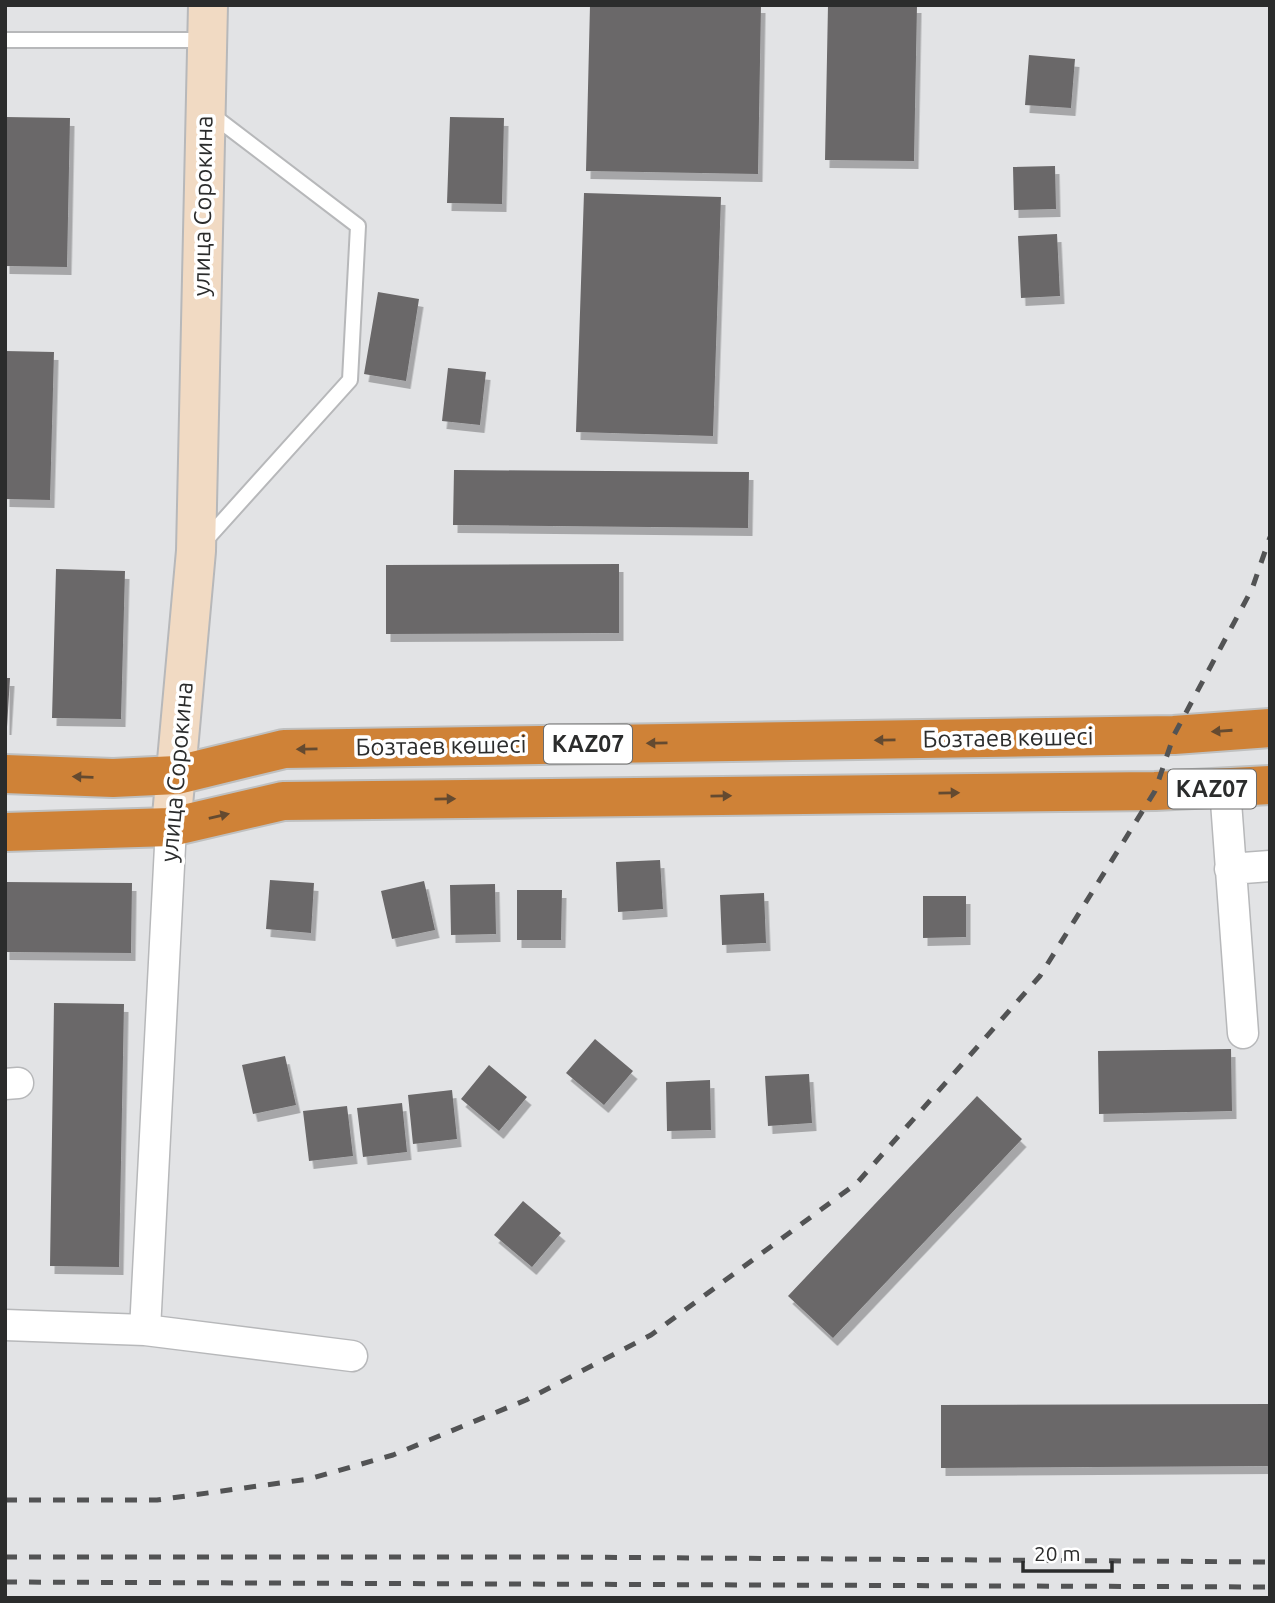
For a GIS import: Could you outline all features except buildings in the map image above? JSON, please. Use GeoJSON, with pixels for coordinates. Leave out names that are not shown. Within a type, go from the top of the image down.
{"type":"FeatureCollection","features":[{"type":"Feature","properties":{"kind":"highway","name":"Бозтаев көшесі"},"geometry":{"type":"LineString","coordinates":[[5,774],[113,778],[177,775],[284,749],[1174,735],[1270,728]]}},
{"type":"Feature","properties":{"kind":"highway","name":"KAZ07"},"geometry":{"type":"LineString","coordinates":[[5,832],[171,827],[283,801],[1155,791],[1270,785]]}},
{"type":"Feature","properties":{"kind":"street","name":"улица Сорокина"},"geometry":{"type":"LineString","coordinates":[[145,1330],[171,827],[196,551],[207,22]]}},
{"type":"Feature","properties":{"kind":"street"},"geometry":{"type":"LineString","coordinates":[[1225,788],[1243,1032]]}},
{"type":"Feature","properties":{"kind":"street"},"geometry":{"type":"LineString","coordinates":[[1230,869],[1270,866]]}},
{"type":"Feature","properties":{"kind":"street"},"geometry":{"type":"LineString","coordinates":[[5,1325],[145,1330],[352,1356]]}},
{"type":"Feature","properties":{"kind":"lane"},"geometry":{"type":"LineString","coordinates":[[5,40],[207,22]]}},
{"type":"Feature","properties":{"kind":"lane"},"geometry":{"type":"LineString","coordinates":[[196,551],[350,380],[358,226],[205,110]]}},
{"type":"Feature","properties":{"kind":"railway"},"geometry":{"type":"LineString","coordinates":[[5,1500],[157,1500],[309,1479],[393,1455],[526,1400],[651,1335],[857,1183],[1040,976],[1155,791],[1174,735],[1252,589],[1270,537]]}},
{"type":"Feature","properties":{"kind":"railway"},"geometry":{"type":"LineString","coordinates":[[5,1557],[563,1557],[1270,1562]]}},
{"type":"Feature","properties":{"kind":"railway"},"geometry":{"type":"LineString","coordinates":[[5,1582],[1270,1587]]}}]}
